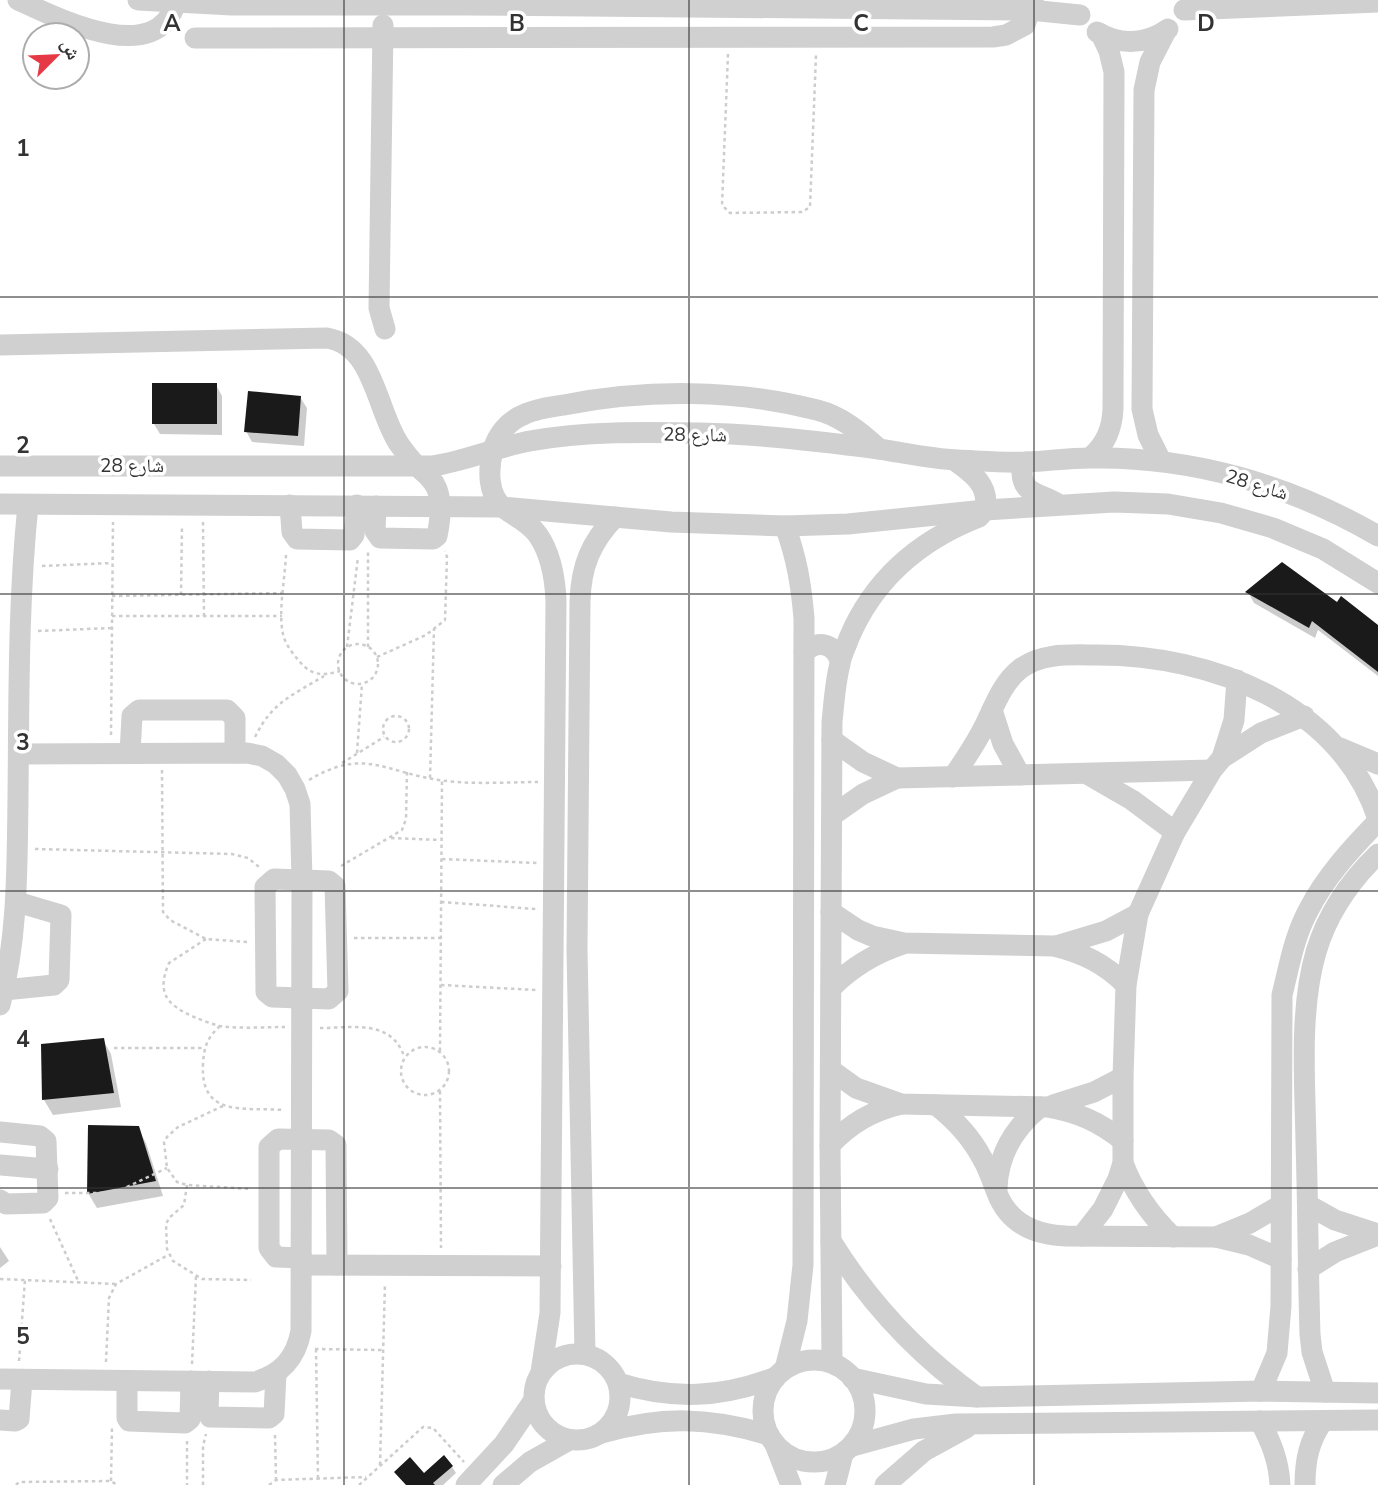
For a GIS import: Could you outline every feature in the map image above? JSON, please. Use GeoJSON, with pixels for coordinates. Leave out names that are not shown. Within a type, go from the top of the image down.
{"type":"FeatureCollection","features":[{"type":"Feature","properties":{"kind":"street"},"geometry":{"type":"LineString","coordinates":[[18,0],[70,24],[117,34],[142,34],[158,29],[170,18],[176,2]]}},
{"type":"Feature","properties":{"kind":"street"},"geometry":{"type":"LineString","coordinates":[[138,0],[232,5],[1032,5],[1077,8],[1101,34],[1114,72],[1113,410],[1110,431],[1099,451],[1091,457]]}},
{"type":"Feature","properties":{"kind":"street"},"geometry":{"type":"LineString","coordinates":[[1161,461],[1144,423],[1142,382],[1147,76],[1157,46],[1186,5],[1378,2]]}},
{"type":"Feature","properties":{"kind":"street"},"geometry":{"type":"LineString","coordinates":[[383,5],[379,308],[385,329]]}},
{"type":"Feature","properties":{"kind":"street"},"geometry":{"type":"LineString","coordinates":[[195,38],[1006,35],[1025,26],[1032,5]]}},
{"type":"Feature","properties":{"kind":"street"},"geometry":{"type":"LineString","coordinates":[[1101,34],[1127,42],[1141,41],[1166,31]]}},
{"type":"Feature","properties":{"kind":"street"},"geometry":{"type":"LineString","coordinates":[[1114,146],[1144,146]]}},
{"type":"Feature","properties":{"kind":"street"},"geometry":{"type":"LineString","coordinates":[[0,345],[335,339],[349,346],[360,358],[393,433],[416,466],[431,478],[439,496],[438,534],[435,538],[380,538],[376,534],[366,505]]}},
{"type":"Feature","properties":{"kind":"street"},"geometry":{"type":"LineString","coordinates":[[1113,381],[1142,382]]}},
{"type":"Feature","properties":{"kind":"street"},"geometry":{"type":"LineString","coordinates":[[569,1440],[558,1436],[541,1422],[534,1400],[534,1390],[541,1372],[550,1329],[556,600],[552,565],[537,534],[527,523],[501,507],[492,489],[492,452],[507,425],[532,411],[578,402],[653,395],[723,396],[819,410],[850,425],[879,449]]}},
{"type":"Feature","properties":{"kind":"street","name":"شارع 28"},"geometry":{"type":"LineString","coordinates":[[0,466],[416,466],[455,463],[546,439],[649,433],[753,435],[954,460],[1027,462],[1091,457],[1161,461],[1212,470],[1261,483],[1309,500],[1378,536]]}},
{"type":"Feature","properties":{"kind":"street"},"geometry":{"type":"LineString","coordinates":[[832,1363],[832,740],[840,661],[855,624],[869,600],[897,566],[927,542],[979,517],[985,510],[986,495],[983,487],[973,474],[954,460]]}},
{"type":"Feature","properties":{"kind":"street"},"geometry":{"type":"LineString","coordinates":[[1027,462],[1022,470],[1026,487],[1030,492],[1061,506]]}},
{"type":"Feature","properties":{"kind":"street","name":"شارع 28"},"geometry":{"type":"LineString","coordinates":[[0,504],[501,507],[728,525],[785,526],[861,523],[985,510],[1114,502],[1154,503],[1221,513],[1273,528],[1322,549],[1378,583]]}},
{"type":"Feature","properties":{"kind":"street"},"geometry":{"type":"LineString","coordinates":[[17,902],[61,915],[59,980],[54,985],[2,997],[17,902],[19,754],[14,626],[28,505]]}},
{"type":"Feature","properties":{"kind":"street"},"geometry":{"type":"LineString","coordinates":[[290,505],[292,532],[297,539],[350,540],[366,505]]}},
{"type":"Feature","properties":{"kind":"street"},"geometry":{"type":"LineString","coordinates":[[585,1354],[577,950],[580,601],[584,564],[591,547],[615,517]]}},
{"type":"Feature","properties":{"kind":"street"},"geometry":{"type":"LineString","coordinates":[[785,526],[796,555],[801,580],[804,653],[803,1265],[797,1321],[780,1373],[767,1390],[763,1405],[764,1420],[792,1485]]}},
{"type":"Feature","properties":{"kind":"street"},"geometry":{"type":"LineString","coordinates":[[556,600],[580,601]]}},
{"type":"Feature","properties":{"kind":"street"},"geometry":{"type":"LineString","coordinates":[[804,653],[813,645],[825,645],[835,650],[840,661]]}},
{"type":"Feature","properties":{"kind":"street"},"geometry":{"type":"LineString","coordinates":[[953,777],[975,745],[1004,687],[1021,668],[1043,658],[1111,655],[1196,667],[1237,680],[1272,696],[1304,716],[1338,747],[1363,781],[1378,820],[1348,852],[1308,911],[1293,948],[1282,995],[1280,1333],[1271,1373],[1261,1391]]}},
{"type":"Feature","properties":{"kind":"street"},"geometry":{"type":"LineString","coordinates":[[1082,1236],[1103,1209],[1115,1187],[1123,1163],[1126,985],[1138,914],[1175,832],[1217,764],[1234,720],[1237,680]]}},
{"type":"Feature","properties":{"kind":"street"},"geometry":{"type":"LineString","coordinates":[[120,753],[132,716],[139,710],[227,710],[235,718],[241,753]]}},
{"type":"Feature","properties":{"kind":"street"},"geometry":{"type":"LineString","coordinates":[[992,710],[1003,744],[1020,775]]}},
{"type":"Feature","properties":{"kind":"street"},"geometry":{"type":"LineString","coordinates":[[833,815],[863,794],[897,778],[1085,773],[1217,764],[1261,733],[1304,716]]}},
{"type":"Feature","properties":{"kind":"street"},"geometry":{"type":"LineString","coordinates":[[832,740],[863,762],[897,778]]}},
{"type":"Feature","properties":{"kind":"street"},"geometry":{"type":"LineString","coordinates":[[1338,747],[1378,764]]}},
{"type":"Feature","properties":{"kind":"street"},"geometry":{"type":"LineString","coordinates":[[0,1420],[19,1419],[13,1380],[255,1382],[275,1374],[307,1346],[301,1331],[302,880],[300,804],[295,789],[287,775],[276,764],[262,757],[241,753],[19,754]]}},
{"type":"Feature","properties":{"kind":"street"},"geometry":{"type":"LineString","coordinates":[[1085,773],[1132,800],[1175,832]]}},
{"type":"Feature","properties":{"kind":"street"},"geometry":{"type":"LineString","coordinates":[[1325,1392],[1315,1363],[1310,1334],[1305,1090],[1307,1004],[1315,954],[1327,920],[1378,854]]}},
{"type":"Feature","properties":{"kind":"street"},"geometry":{"type":"LineString","coordinates":[[302,880],[329,881],[336,889],[336,995],[329,999],[272,997],[266,992],[265,887],[270,881],[302,880]]}},
{"type":"Feature","properties":{"kind":"street"},"geometry":{"type":"LineString","coordinates":[[831,912],[865,933],[904,943],[1054,946],[1089,938],[1138,914]]}},
{"type":"Feature","properties":{"kind":"street"},"geometry":{"type":"LineString","coordinates":[[831,988],[857,965],[904,943]]}},
{"type":"Feature","properties":{"kind":"street"},"geometry":{"type":"LineString","coordinates":[[1054,946],[1086,956],[1126,985]]}},
{"type":"Feature","properties":{"kind":"street"},"geometry":{"type":"LineString","coordinates":[[553,949],[577,950]]}},
{"type":"Feature","properties":{"kind":"street"},"geometry":{"type":"LineString","coordinates":[[831,1070],[856,1088],[901,1104]]}},
{"type":"Feature","properties":{"kind":"street"},"geometry":{"type":"LineString","coordinates":[[997,1194],[1000,1161],[1016,1130],[1044,1107],[1094,1092],[1123,1077]]}},
{"type":"Feature","properties":{"kind":"street"},"geometry":{"type":"LineString","coordinates":[[1280,1090],[1305,1090]]}},
{"type":"Feature","properties":{"kind":"street"},"geometry":{"type":"LineString","coordinates":[[830,1145],[862,1118],[901,1104],[1044,1107],[1088,1118],[1123,1141]]}},
{"type":"Feature","properties":{"kind":"street"},"geometry":{"type":"LineString","coordinates":[[936,1105],[950,1116],[975,1144],[1005,1210],[1017,1222],[1032,1231],[1048,1236],[1216,1237],[1250,1245],[1281,1259]]}},
{"type":"Feature","properties":{"kind":"street"},"geometry":{"type":"LineString","coordinates":[[0,1132],[43,1138],[47,1144],[48,1169],[46,1198],[6,1203],[0,1200]]}},
{"type":"Feature","properties":{"kind":"street"},"geometry":{"type":"LineString","coordinates":[[337,1265],[337,1149],[329,1140],[278,1139],[271,1143],[269,1190],[270,1252],[276,1257],[337,1265],[551,1266]]}},
{"type":"Feature","properties":{"kind":"street"},"geometry":{"type":"LineString","coordinates":[[1123,1163],[1143,1203],[1173,1237]]}},
{"type":"Feature","properties":{"kind":"street"},"geometry":{"type":"LineString","coordinates":[[0,1166],[48,1169]]}},
{"type":"Feature","properties":{"kind":"street"},"geometry":{"type":"LineString","coordinates":[[1216,1237],[1250,1223],[1281,1205]]}},
{"type":"Feature","properties":{"kind":"street"},"geometry":{"type":"LineString","coordinates":[[1308,1205],[1335,1220],[1378,1235]]}},
{"type":"Feature","properties":{"kind":"street"},"geometry":{"type":"LineString","coordinates":[[1308,1269],[1335,1252],[1378,1235]]}},
{"type":"Feature","properties":{"kind":"street"},"geometry":{"type":"LineString","coordinates":[[831,1240],[859,1284],[884,1316],[928,1359],[976,1397]]}},
{"type":"Feature","properties":{"kind":"street"},"geometry":{"type":"LineString","coordinates":[[1280,1333],[1310,1334]]}},
{"type":"Feature","properties":{"kind":"street"},"geometry":{"type":"LineString","coordinates":[[541,1372],[560,1356],[585,1354],[606,1364],[618,1383],[620,1405],[610,1426],[602,1433]]}},
{"type":"Feature","properties":{"kind":"street"},"geometry":{"type":"LineString","coordinates":[[618,1383],[640,1390],[686,1396],[732,1391],[808,1360],[832,1363],[852,1378],[859,1388],[865,1412],[863,1424],[847,1450],[835,1485]]}},
{"type":"Feature","properties":{"kind":"street"},"geometry":{"type":"LineString","coordinates":[[200,1381],[208,1413],[213,1418],[269,1419],[274,1414],[275,1374]]}},
{"type":"Feature","properties":{"kind":"street"},"geometry":{"type":"LineString","coordinates":[[852,1378],[914,1392],[976,1397],[1261,1391],[1378,1393]]}},
{"type":"Feature","properties":{"kind":"street"},"geometry":{"type":"LineString","coordinates":[[127,1381],[129,1421],[185,1423],[190,1419],[200,1381]]}},
{"type":"Feature","properties":{"kind":"street"},"geometry":{"type":"LineString","coordinates":[[471,1480],[504,1444],[534,1400]]}},
{"type":"Feature","properties":{"kind":"street"},"geometry":{"type":"LineString","coordinates":[[503,1485],[530,1462],[569,1440],[592,1438],[602,1433],[657,1421],[723,1423],[772,1440],[786,1455],[807,1462],[829,1460],[847,1450],[914,1429],[978,1423],[1378,1420]]}},
{"type":"Feature","properties":{"kind":"street"},"geometry":{"type":"LineString","coordinates":[[1260,1421],[1273,1446],[1280,1485]]}},
{"type":"Feature","properties":{"kind":"street"},"geometry":{"type":"LineString","coordinates":[[1305,1485],[1308,1448],[1323,1421]]}},
{"type":"Feature","properties":{"kind":"street"},"geometry":{"type":"LineString","coordinates":[[885,1485],[924,1451],[978,1423]]}},
{"type":"Feature","properties":{"kind":"path"},"geometry":{"type":"LineString","coordinates":[[729,37],[722,205],[730,213],[802,212],[810,206],[816,37]]}},
{"type":"Feature","properties":{"kind":"path"},"geometry":{"type":"LineString","coordinates":[[113,504],[112,628],[120,753]]}},
{"type":"Feature","properties":{"kind":"path"},"geometry":{"type":"LineString","coordinates":[[192,505],[204,594],[204,616]]}},
{"type":"Feature","properties":{"kind":"path"},"geometry":{"type":"LineString","coordinates":[[181,595],[192,505]]}},
{"type":"Feature","properties":{"kind":"path"},"geometry":{"type":"LineString","coordinates":[[368,647],[368,548],[376,534]]}},
{"type":"Feature","properties":{"kind":"path"},"geometry":{"type":"LineString","coordinates":[[295,537],[288,547],[282,633],[289,648],[309,671],[324,676]]}},
{"type":"Feature","properties":{"kind":"path"},"geometry":{"type":"LineString","coordinates":[[348,647],[358,553],[353,537]]}},
{"type":"Feature","properties":{"kind":"path"},"geometry":{"type":"LineString","coordinates":[[377,657],[434,629],[445,620],[447,557],[435,538]]}},
{"type":"Feature","properties":{"kind":"path"},"geometry":{"type":"LineString","coordinates":[[22,566],[112,563]]}},
{"type":"Feature","properties":{"kind":"path"},"geometry":{"type":"LineString","coordinates":[[112,596],[284,593]]}},
{"type":"Feature","properties":{"kind":"path"},"geometry":{"type":"LineString","coordinates":[[112,616],[282,616]]}},
{"type":"Feature","properties":{"kind":"path"},"geometry":{"type":"LineString","coordinates":[[14,626],[112,628]]}},
{"type":"Feature","properties":{"kind":"path"},"geometry":{"type":"LineString","coordinates":[[430,778],[434,629]]}},
{"type":"Feature","properties":{"kind":"path"},"geometry":{"type":"LineString","coordinates":[[348,647],[368,647],[377,657],[374,677],[362,684],[348,682],[340,671],[339,658],[348,647]]}},
{"type":"Feature","properties":{"kind":"path"},"geometry":{"type":"LineString","coordinates":[[241,753],[271,710],[324,676],[340,671]]}},
{"type":"Feature","properties":{"kind":"path"},"geometry":{"type":"LineString","coordinates":[[357,753],[362,684]]}},
{"type":"Feature","properties":{"kind":"path"},"geometry":{"type":"LineString","coordinates":[[392,716],[402,717],[408,724],[409,733],[402,741],[393,742],[385,736],[385,722],[392,716]]}},
{"type":"Feature","properties":{"kind":"path"},"geometry":{"type":"LineString","coordinates":[[340,765],[385,736]]}},
{"type":"Feature","properties":{"kind":"path"},"geometry":{"type":"LineString","coordinates":[[162,753],[163,912],[170,920],[206,939],[265,943]]}},
{"type":"Feature","properties":{"kind":"path"},"geometry":{"type":"LineString","coordinates":[[295,789],[329,768],[363,763],[442,781],[555,783]]}},
{"type":"Feature","properties":{"kind":"path"},"geometry":{"type":"LineString","coordinates":[[329,881],[349,859],[391,838],[405,825],[407,772]]}},
{"type":"Feature","properties":{"kind":"path"},"geometry":{"type":"LineString","coordinates":[[440,1051],[442,781]]}},
{"type":"Feature","properties":{"kind":"path"},"geometry":{"type":"LineString","coordinates":[[391,838],[441,840]]}},
{"type":"Feature","properties":{"kind":"path"},"geometry":{"type":"LineString","coordinates":[[18,849],[240,855],[253,862],[270,881]]}},
{"type":"Feature","properties":{"kind":"path"},"geometry":{"type":"LineString","coordinates":[[441,859],[554,863]]}},
{"type":"Feature","properties":{"kind":"path"},"geometry":{"type":"LineString","coordinates":[[441,902],[553,911]]}},
{"type":"Feature","properties":{"kind":"path"},"geometry":{"type":"LineString","coordinates":[[337,938],[441,938]]}},
{"type":"Feature","properties":{"kind":"path"},"geometry":{"type":"LineString","coordinates":[[206,939],[169,963],[164,978],[164,991],[177,1009],[220,1026],[379,1029],[395,1039],[404,1056],[402,1078],[411,1091],[425,1096],[440,1091],[449,1079],[446,1057],[440,1051],[426,1046],[418,1047],[404,1056]]}},
{"type":"Feature","properties":{"kind":"path"},"geometry":{"type":"LineString","coordinates":[[441,985],[553,990]]}},
{"type":"Feature","properties":{"kind":"path"},"geometry":{"type":"LineString","coordinates":[[220,1026],[210,1035],[204,1048],[204,1084],[212,1100],[223,1106],[302,1111]]}},
{"type":"Feature","properties":{"kind":"path"},"geometry":{"type":"LineString","coordinates":[[114,1048],[204,1048]]}},
{"type":"Feature","properties":{"kind":"path"},"geometry":{"type":"LineString","coordinates":[[440,1091],[441,1266]]}},
{"type":"Feature","properties":{"kind":"path"},"geometry":{"type":"LineString","coordinates":[[223,1106],[171,1132],[164,1142],[167,1168],[177,1182],[187,1185],[269,1190]]}},
{"type":"Feature","properties":{"kind":"path"},"geometry":{"type":"LineString","coordinates":[[79,1283],[46,1198],[114,1193],[167,1168]]}},
{"type":"Feature","properties":{"kind":"path"},"geometry":{"type":"LineString","coordinates":[[187,1185],[184,1205],[166,1224],[168,1255],[197,1276],[209,1279],[251,1280]]}},
{"type":"Feature","properties":{"kind":"path"},"geometry":{"type":"LineString","coordinates":[[0,1279],[116,1284],[168,1255]]}},
{"type":"Feature","properties":{"kind":"path"},"geometry":{"type":"LineString","coordinates":[[380,1465],[385,1265]]}},
{"type":"Feature","properties":{"kind":"path"},"geometry":{"type":"LineString","coordinates":[[197,1276],[200,1381]]}},
{"type":"Feature","properties":{"kind":"path"},"geometry":{"type":"LineString","coordinates":[[13,1380],[25,1280]]}},
{"type":"Feature","properties":{"kind":"path"},"geometry":{"type":"LineString","coordinates":[[105,1380],[109,1298],[116,1284]]}},
{"type":"Feature","properties":{"kind":"path"},"geometry":{"type":"LineString","coordinates":[[318,1479],[307,1346],[383,1350]]}},
{"type":"Feature","properties":{"kind":"path"},"geometry":{"type":"LineString","coordinates":[[203,1485],[203,1446],[213,1418]]}},
{"type":"Feature","properties":{"kind":"path"},"geometry":{"type":"LineString","coordinates":[[269,1419],[275,1438],[276,1480]]}},
{"type":"Feature","properties":{"kind":"path"},"geometry":{"type":"LineString","coordinates":[[185,1423],[187,1485]]}},
{"type":"Feature","properties":{"kind":"path"},"geometry":{"type":"LineString","coordinates":[[359,1485],[423,1427],[433,1428],[471,1480]]}},
{"type":"Feature","properties":{"kind":"path"},"geometry":{"type":"LineString","coordinates":[[269,1485],[276,1480],[368,1477]]}},
{"type":"Feature","properties":{"kind":"path"},"geometry":{"type":"LineString","coordinates":[[16,1485],[19,1482],[111,1481],[117,1485]]}},
{"type":"Feature","properties":{"kind":"building"},"geometry":{"type":"Polygon","coordinates":[[[152,383],[217,383],[217,424],[152,424],[152,383]]]}},
{"type":"Feature","properties":{"kind":"building"},"geometry":{"type":"Polygon","coordinates":[[[248,391],[301,396],[298,436],[244,432],[248,391]]]}},
{"type":"Feature","properties":{"kind":"building"},"geometry":{"type":"Polygon","coordinates":[[[1282,562],[1337,602],[1341,596],[1378,625],[1378,672],[1312,621],[1309,628],[1245,592],[1282,562]]]}},
{"type":"Feature","properties":{"kind":"building"},"geometry":{"type":"Polygon","coordinates":[[[104,1038],[114,1093],[42,1100],[41,1044],[104,1038]]]}},
{"type":"Feature","properties":{"kind":"building"},"geometry":{"type":"Polygon","coordinates":[[[88,1125],[139,1126],[156,1181],[87,1194],[88,1125]]]}},
{"type":"Feature","properties":{"kind":"building"},"geometry":{"type":"Polygon","coordinates":[[[444,1455],[453,1466],[433,1483],[435,1485],[406,1485],[394,1472],[410,1457],[424,1473],[444,1455]]]}}]}
